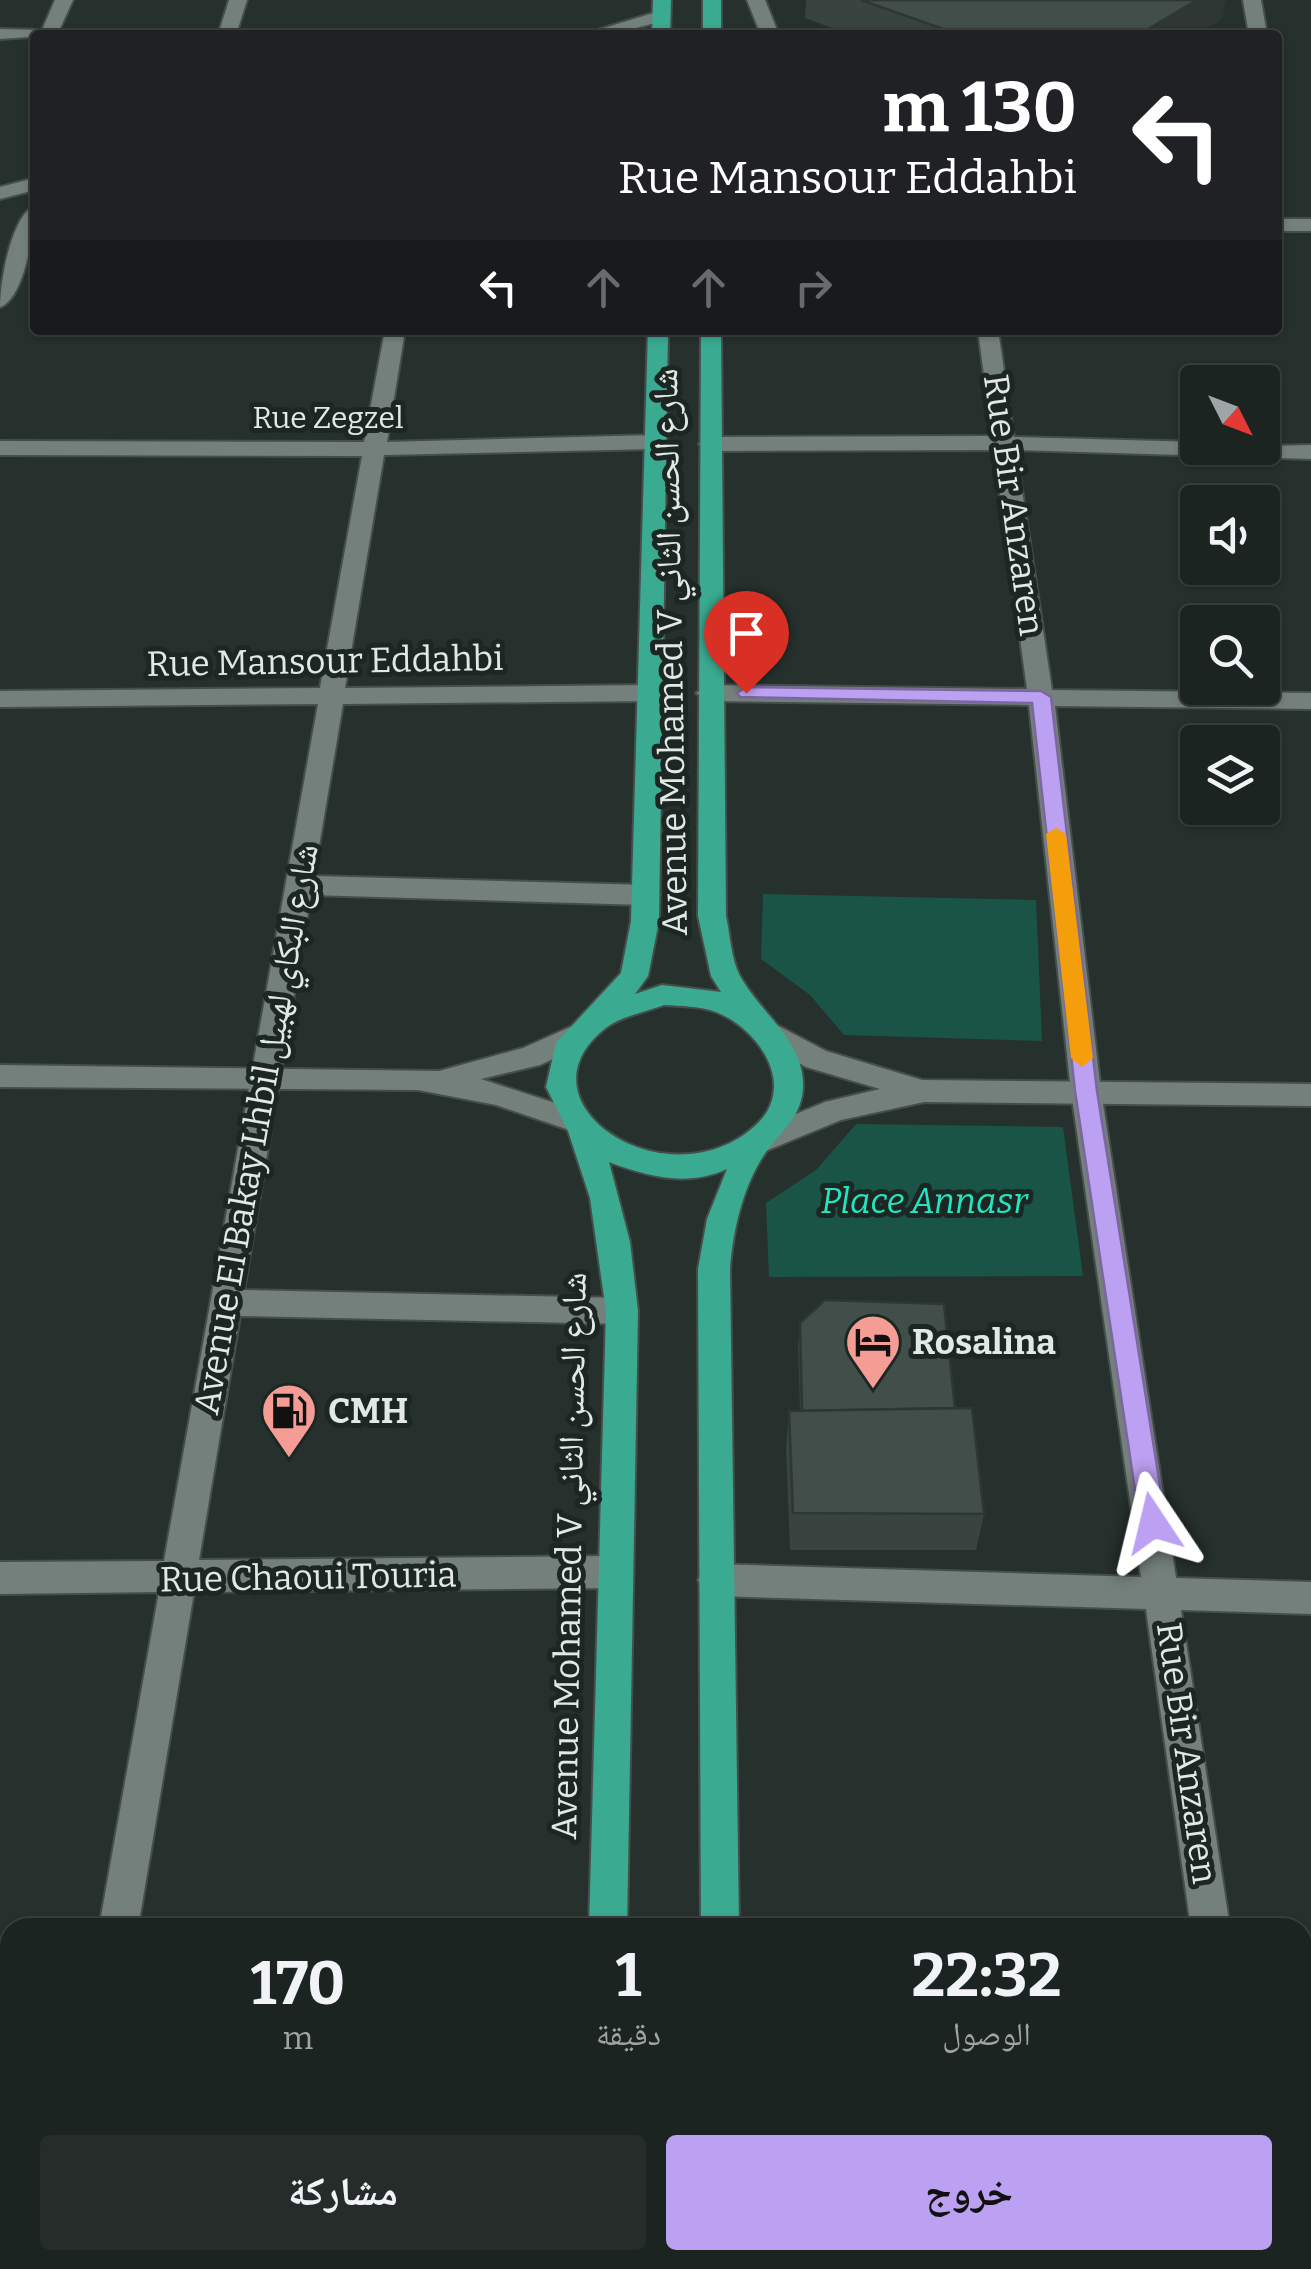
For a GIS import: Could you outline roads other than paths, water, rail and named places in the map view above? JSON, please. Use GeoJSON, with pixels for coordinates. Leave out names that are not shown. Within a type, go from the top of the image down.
{"type":"FeatureCollection","features":[{"type":"Feature","properties":{"kind":"highway"},"geometry":{"type":"LineString","coordinates":[[712,0],[712,30]]}},
{"type":"Feature","properties":{"kind":"highway","name":"Avenue Mohamed V شارع الحسن الثاني"},"geometry":{"type":"LineString","coordinates":[[608,1918],[622,1310],[612,1221],[602,1178],[577,1126],[560,1076],[566,1054],[634,976],[646,895],[658,335]]}},
{"type":"Feature","properties":{"kind":"highway","name":"Avenue Mohamed V شارع الحسن الثاني"},"geometry":{"type":"LineString","coordinates":[[577,1126],[610,1153],[646,1165],[686,1168],[723,1160],[756,1143],[776,1124],[787,1101],[790,1077],[784,1054],[725,976],[712,916],[711,335]]}},
{"type":"Feature","properties":{"kind":"highway"},"geometry":{"type":"LineString","coordinates":[[589,1026],[628,1002],[662,996],[698,996],[730,1005],[764,1027]]}},
{"type":"Feature","properties":{"kind":"highway","name":"Avenue Mohamed V شارع الحسن الثاني"},"geometry":{"type":"LineString","coordinates":[[720,1918],[713,1309],[717,1230],[727,1194],[756,1143]]}},
{"type":"Feature","properties":{"kind":"street"},"geometry":{"type":"LineString","coordinates":[[50,30],[64,0]]}},
{"type":"Feature","properties":{"kind":"street"},"geometry":{"type":"LineString","coordinates":[[229,30],[238,0]]}},
{"type":"Feature","properties":{"kind":"street"},"geometry":{"type":"LineString","coordinates":[[756,0],[768,30]]}},
{"type":"Feature","properties":{"kind":"street"},"geometry":{"type":"LineString","coordinates":[[1252,0],[1257,30]]}},
{"type":"Feature","properties":{"kind":"street"},"geometry":{"type":"LineString","coordinates":[[610,30],[661,17]]}},
{"type":"Feature","properties":{"kind":"street"},"geometry":{"type":"LineString","coordinates":[[0,34],[30,35]]}},
{"type":"Feature","properties":{"kind":"street"},"geometry":{"type":"LineString","coordinates":[[0,193],[30,185]]}},
{"type":"Feature","properties":{"kind":"street"},"geometry":{"type":"LineString","coordinates":[[0,232],[30,225]]}},
{"type":"Feature","properties":{"kind":"street"},"geometry":{"type":"LineString","coordinates":[[1282,225],[1311,225]]}},
{"type":"Feature","properties":{"kind":"street"},"geometry":{"type":"LineString","coordinates":[[0,301],[30,230]]}},
{"type":"Feature","properties":{"kind":"street","name":"Avenue El Bakay Lhbil شارع البكاي لهبيل"},"geometry":{"type":"LineString","coordinates":[[120,1918],[395,335]]}},
{"type":"Feature","properties":{"kind":"street","name":"Rue Bir Anzaren"},"geometry":{"type":"LineString","coordinates":[[989,335],[1008,444],[1041,697],[1086,1091],[1211,1918]]}},
{"type":"Feature","properties":{"kind":"street","name":"Rue Zegzel"},"geometry":{"type":"LineString","coordinates":[[0,448],[375,449],[655,442]]}},
{"type":"Feature","properties":{"kind":"street"},"geometry":{"type":"LineString","coordinates":[[710,444],[1008,444],[1311,452]]}},
{"type":"Feature","properties":{"kind":"street","name":"Rue Mansour Eddahbi"},"geometry":{"type":"LineString","coordinates":[[0,699],[651,692]]}},
{"type":"Feature","properties":{"kind":"street"},"geometry":{"type":"LineString","coordinates":[[710,692],[1311,701]]}},
{"type":"Feature","properties":{"kind":"street"},"geometry":{"type":"LineString","coordinates":[[299,885],[646,895]]}},
{"type":"Feature","properties":{"kind":"street"},"geometry":{"type":"LineString","coordinates":[[0,1076],[418,1079],[476,1072],[530,1057],[589,1026]]}},
{"type":"Feature","properties":{"kind":"street"},"geometry":{"type":"LineString","coordinates":[[764,1027],[816,1059],[868,1078],[924,1091]]}},
{"type":"Feature","properties":{"kind":"street"},"geometry":{"type":"LineString","coordinates":[[418,1079],[472,1086],[524,1100],[577,1126]]}},
{"type":"Feature","properties":{"kind":"street"},"geometry":{"type":"LineString","coordinates":[[756,1143],[836,1110],[924,1091],[1311,1095]]}},
{"type":"Feature","properties":{"kind":"street"},"geometry":{"type":"LineString","coordinates":[[226,1304],[622,1310]]}},
{"type":"Feature","properties":{"kind":"street","name":"Rue Chaoui Touria"},"geometry":{"type":"LineString","coordinates":[[0,1578],[616,1572]]}},
{"type":"Feature","properties":{"kind":"street"},"geometry":{"type":"LineString","coordinates":[[716,1580],[1311,1598]]}},
{"type":"Feature","properties":{"kind":"place","name":"Rosalina"},"geometry":{"type":"Point","coordinates":[873,1391]}},
{"type":"Feature","properties":{"kind":"place","name":"CMH"},"geometry":{"type":"Point","coordinates":[289,1460]}},
{"type":"Feature","properties":{"kind":"park label","name":"Place Annasr"},"geometry":{"type":"Point","coordinates":[924,1201]}}]}
